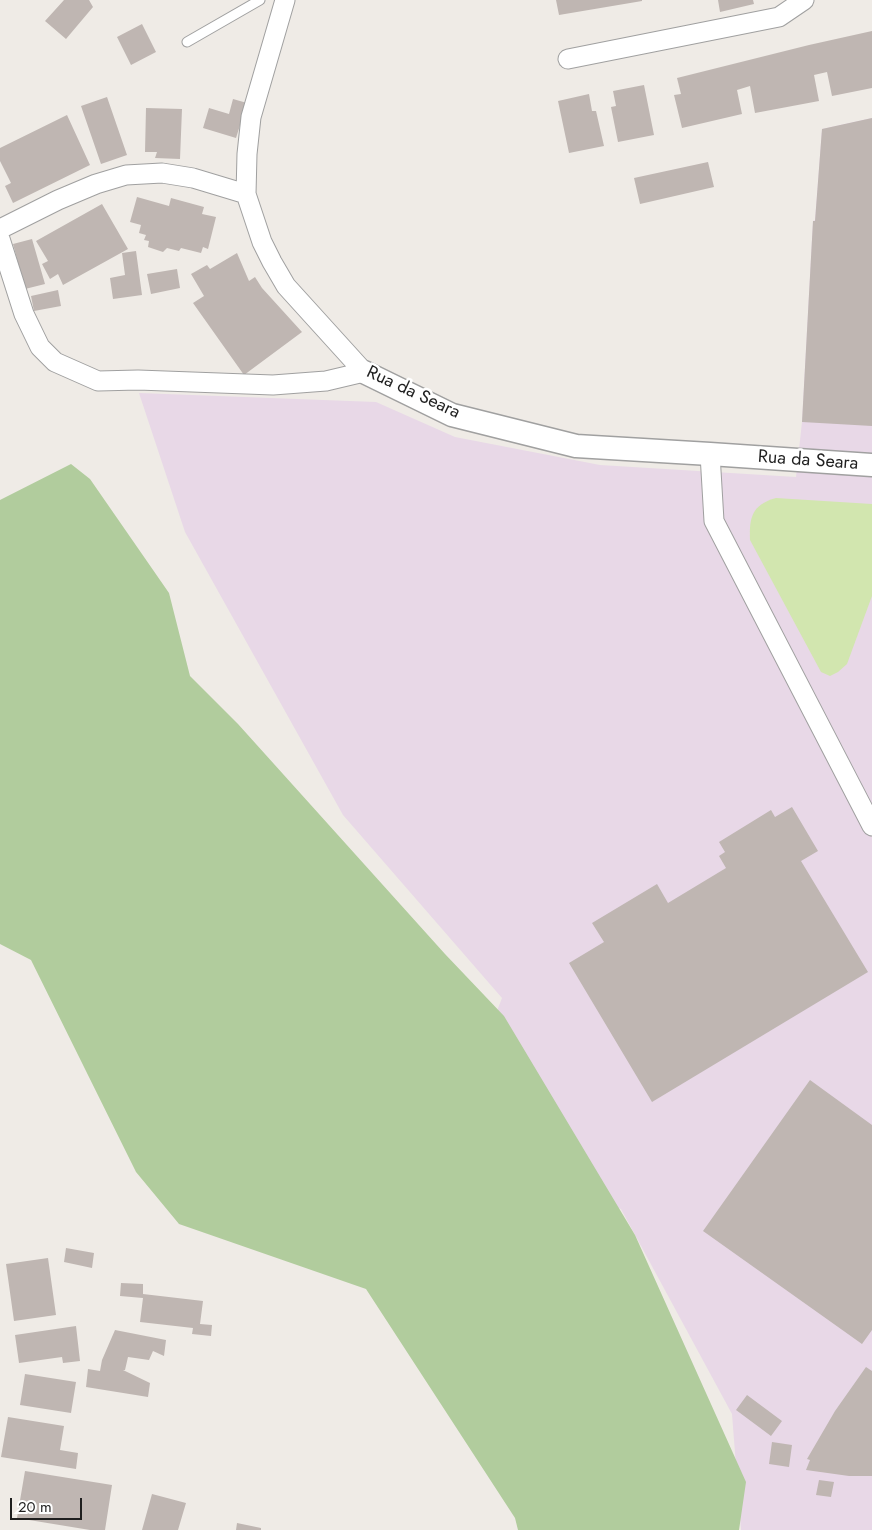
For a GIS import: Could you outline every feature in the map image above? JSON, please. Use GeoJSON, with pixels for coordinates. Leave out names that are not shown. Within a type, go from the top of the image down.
{"type":"FeatureCollection","features":[{"type":"Feature","properties":{"kind":"street","name":"Rua da Seara"},"geometry":{"type":"LineString","coordinates":[[285,0],[251,117],[247,154],[246,194],[262,242],[286,286],[364,372],[452,415],[576,446],[872,465]]}},
{"type":"Feature","properties":{"kind":"street"},"geometry":{"type":"LineString","coordinates":[[568,59],[779,17],[804,0]]}},
{"type":"Feature","properties":{"kind":"street"},"geometry":{"type":"LineString","coordinates":[[0,229],[58,200],[96,184],[126,175],[162,173],[193,178],[246,194]]}},
{"type":"Feature","properties":{"kind":"street"},"geometry":{"type":"LineString","coordinates":[[0,239],[24,314],[40,347],[55,362],[98,381],[138,380],[273,385],[326,380],[364,372]]}},
{"type":"Feature","properties":{"kind":"street"},"geometry":{"type":"LineString","coordinates":[[710,454],[714,521],[872,826]]}},
{"type":"Feature","properties":{"kind":"lane"},"geometry":{"type":"LineString","coordinates":[[187,42],[260,0]]}},
{"type":"Feature","properties":{"kind":"shaded area"},"geometry":{"type":"Polygon","coordinates":[[[872,118],[872,1530],[741,1530],[732,1414],[621,1209],[478,1155],[460,1106],[502,998],[343,815],[185,532],[139,393],[376,402],[455,437],[600,465],[796,477],[802,422],[813,221],[815,220],[822,129],[872,118]]]}},
{"type":"Feature","properties":{"kind":"green space"},"geometry":{"type":"Polygon","coordinates":[[[71,464],[90,479],[169,593],[190,676],[238,724],[445,954],[504,1016],[635,1235],[746,1482],[739,1530],[518,1530],[515,1518],[366,1289],[179,1224],[136,1172],[31,960],[0,944],[0,500],[71,464]]]}},
{"type":"Feature","properties":{"kind":"green space"},"geometry":{"type":"Polygon","coordinates":[[[776,498],[872,504],[872,596],[847,664],[830,676],[821,672],[750,540],[751,518],[757,508],[776,498]]]}},
{"type":"Feature","properties":{"kind":"building"},"geometry":{"type":"Polygon","coordinates":[[[64,0],[89,0],[93,7],[66,39],[45,21],[64,0]]]}},
{"type":"Feature","properties":{"kind":"building"},"geometry":{"type":"Polygon","coordinates":[[[556,0],[642,0],[642,1],[559,15],[556,0]]]}},
{"type":"Feature","properties":{"kind":"building"},"geometry":{"type":"Polygon","coordinates":[[[718,0],[753,0],[754,4],[720,12],[718,0]]]}},
{"type":"Feature","properties":{"kind":"building"},"geometry":{"type":"Polygon","coordinates":[[[142,24],[156,52],[131,65],[117,37],[142,24]]]}},
{"type":"Feature","properties":{"kind":"building"},"geometry":{"type":"Polygon","coordinates":[[[872,31],[872,88],[832,96],[827,72],[814,75],[819,101],[755,113],[750,86],[737,90],[742,114],[682,128],[674,95],[681,94],[677,78],[872,31]]]}},
{"type":"Feature","properties":{"kind":"building"},"geometry":{"type":"Polygon","coordinates":[[[644,85],[654,135],[618,142],[611,107],[616,106],[613,91],[644,85]]]}},
{"type":"Feature","properties":{"kind":"building"},"geometry":{"type":"Polygon","coordinates":[[[589,94],[592,111],[596,111],[604,146],[569,153],[558,101],[589,94]]]}},
{"type":"Feature","properties":{"kind":"building"},"geometry":{"type":"Polygon","coordinates":[[[107,97],[127,155],[101,164],[81,106],[107,97]]]}},
{"type":"Feature","properties":{"kind":"building"},"geometry":{"type":"Polygon","coordinates":[[[233,99],[247,103],[236,138],[203,128],[209,108],[229,114],[233,99]]]}},
{"type":"Feature","properties":{"kind":"building"},"geometry":{"type":"Polygon","coordinates":[[[146,108],[182,109],[180,159],[155,158],[157,152],[145,152],[146,108]]]}},
{"type":"Feature","properties":{"kind":"building"},"geometry":{"type":"Polygon","coordinates":[[[67,115],[90,165],[13,203],[5,186],[11,183],[0,161],[0,148],[67,115]]]}},
{"type":"Feature","properties":{"kind":"building"},"geometry":{"type":"Polygon","coordinates":[[[872,118],[872,426],[802,422],[813,221],[815,221],[822,129],[872,118]]]}},
{"type":"Feature","properties":{"kind":"building"},"geometry":{"type":"Polygon","coordinates":[[[708,162],[714,187],[640,204],[634,178],[708,162]]]}},
{"type":"Feature","properties":{"kind":"building"},"geometry":{"type":"Polygon","coordinates":[[[137,197],[169,206],[171,198],[204,207],[202,214],[216,217],[208,249],[203,247],[201,253],[181,248],[179,251],[167,248],[163,252],[148,247],[149,241],[144,240],[146,235],[139,233],[141,225],[130,222],[137,197]]]}},
{"type":"Feature","properties":{"kind":"building"},"geometry":{"type":"Polygon","coordinates":[[[102,204],[128,249],[63,285],[58,274],[50,279],[42,264],[48,261],[36,241],[102,204]]]}},
{"type":"Feature","properties":{"kind":"building"},"geometry":{"type":"Polygon","coordinates":[[[32,239],[45,284],[25,289],[13,244],[32,239]]]}},
{"type":"Feature","properties":{"kind":"building"},"geometry":{"type":"Polygon","coordinates":[[[136,251],[142,295],[113,299],[110,278],[125,275],[122,253],[136,251]]]}},
{"type":"Feature","properties":{"kind":"building"},"geometry":{"type":"Polygon","coordinates":[[[237,253],[249,281],[255,277],[262,288],[302,332],[244,375],[193,303],[204,296],[191,274],[207,265],[210,269],[237,253]]]}},
{"type":"Feature","properties":{"kind":"building"},"geometry":{"type":"Polygon","coordinates":[[[177,269],[180,288],[151,294],[147,274],[177,269]]]}},
{"type":"Feature","properties":{"kind":"building"},"geometry":{"type":"Polygon","coordinates":[[[58,290],[61,306],[34,311],[31,296],[58,290]]]}},
{"type":"Feature","properties":{"kind":"building"},"geometry":{"type":"Polygon","coordinates":[[[792,807],[818,851],[801,861],[868,972],[652,1102],[569,963],[604,942],[592,923],[657,884],[668,903],[726,868],[719,856],[725,852],[719,842],[771,810],[775,817],[792,807]]]}},
{"type":"Feature","properties":{"kind":"building"},"geometry":{"type":"Polygon","coordinates":[[[810,1080],[872,1125],[872,1330],[862,1344],[703,1231],[810,1080]]]}},
{"type":"Feature","properties":{"kind":"building"},"geometry":{"type":"Polygon","coordinates":[[[66,1248],[94,1253],[92,1268],[64,1262],[66,1248]]]}},
{"type":"Feature","properties":{"kind":"building"},"geometry":{"type":"Polygon","coordinates":[[[48,1258],[56,1315],[14,1321],[6,1264],[48,1258]]]}},
{"type":"Feature","properties":{"kind":"building"},"geometry":{"type":"Polygon","coordinates":[[[121,1283],[143,1284],[143,1294],[203,1301],[200,1324],[212,1325],[211,1336],[192,1334],[193,1328],[140,1322],[143,1298],[120,1296],[121,1283]]]}},
{"type":"Feature","properties":{"kind":"building"},"geometry":{"type":"Polygon","coordinates":[[[76,1326],[80,1361],[63,1363],[62,1357],[19,1363],[15,1335],[76,1326]]]}},
{"type":"Feature","properties":{"kind":"building"},"geometry":{"type":"Polygon","coordinates":[[[115,1330],[166,1340],[164,1356],[153,1351],[149,1360],[128,1357],[125,1370],[123,1370],[150,1383],[148,1397],[86,1387],[88,1369],[100,1371],[102,1360],[115,1330]]]}},
{"type":"Feature","properties":{"kind":"building"},"geometry":{"type":"Polygon","coordinates":[[[866,1367],[872,1371],[872,1476],[849,1476],[806,1470],[810,1460],[807,1459],[835,1411],[866,1367]]]}},
{"type":"Feature","properties":{"kind":"building"},"geometry":{"type":"Polygon","coordinates":[[[25,1374],[76,1382],[71,1413],[20,1405],[25,1374]]]}},
{"type":"Feature","properties":{"kind":"building"},"geometry":{"type":"Polygon","coordinates":[[[747,1395],[782,1421],[771,1436],[736,1410],[747,1395]]]}},
{"type":"Feature","properties":{"kind":"building"},"geometry":{"type":"Polygon","coordinates":[[[8,1417],[64,1426],[60,1450],[78,1453],[76,1469],[1,1457],[8,1417]]]}},
{"type":"Feature","properties":{"kind":"building"},"geometry":{"type":"Polygon","coordinates":[[[772,1442],[792,1445],[789,1467],[769,1464],[772,1442]]]}},
{"type":"Feature","properties":{"kind":"building"},"geometry":{"type":"Polygon","coordinates":[[[25,1471],[112,1485],[105,1530],[90,1530],[17,1518],[25,1471]]]}},
{"type":"Feature","properties":{"kind":"building"},"geometry":{"type":"Polygon","coordinates":[[[819,1480],[834,1482],[831,1497],[816,1495],[819,1480]]]}},
{"type":"Feature","properties":{"kind":"building"},"geometry":{"type":"Polygon","coordinates":[[[152,1494],[186,1503],[178,1530],[142,1530],[152,1494]]]}},
{"type":"Feature","properties":{"kind":"building"},"geometry":{"type":"Polygon","coordinates":[[[237,1523],[261,1528],[261,1530],[236,1530],[237,1523]]]}}]}
